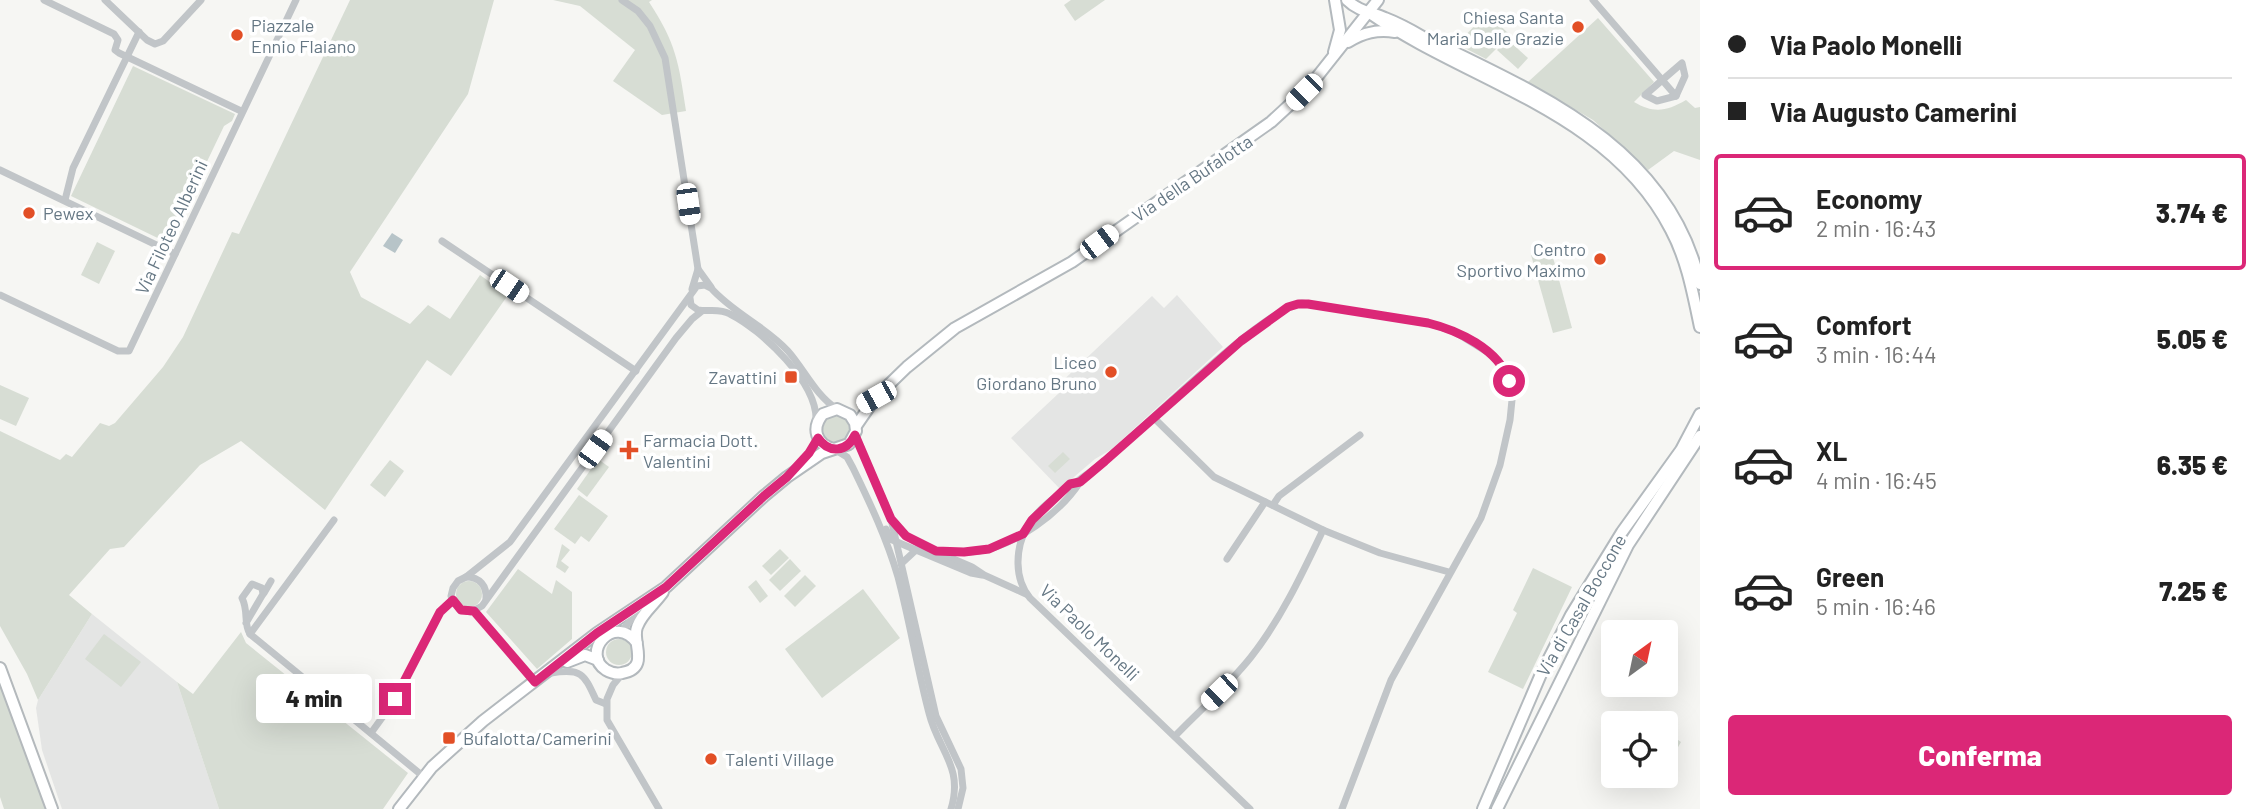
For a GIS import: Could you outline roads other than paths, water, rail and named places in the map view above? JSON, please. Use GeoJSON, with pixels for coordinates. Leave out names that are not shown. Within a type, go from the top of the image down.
{"type":"FeatureCollection","features":[{"type":"Feature","properties":{"kind":"street"},"geometry":{"type":"LineString","coordinates":[[44,0],[114,34],[118,40],[115,50],[126,57],[241,111],[296,0]]}},
{"type":"Feature","properties":{"kind":"street"},"geometry":{"type":"LineString","coordinates":[[105,0],[155,44],[163,41],[201,0]]}},
{"type":"Feature","properties":{"kind":"street"},"geometry":{"type":"LineString","coordinates":[[622,0],[638,11],[650,26],[665,58],[698,269],[690,295],[694,308],[731,314],[775,348],[789,363],[812,398],[817,413],[817,432],[824,446],[834,449],[849,460],[869,502],[897,574],[929,717],[953,769],[955,790],[951,809]]}},
{"type":"Feature","properties":{"kind":"street"},"geometry":{"type":"LineString","coordinates":[[1331,60],[1340,30],[1335,0]]}},
{"type":"Feature","properties":{"kind":"street"},"geometry":{"type":"LineString","coordinates":[[1347,0],[1355,7],[1390,20],[1539,94],[1573,114],[1604,138],[1646,178],[1670,209],[1689,247],[1700,284]]}},
{"type":"Feature","properties":{"kind":"street","name":"Via della Bufalotta"},"geometry":{"type":"LineString","coordinates":[[855,430],[876,397],[907,367],[955,328],[1066,266],[1125,222],[1258,133],[1304,92],[1378,0]]}},
{"type":"Feature","properties":{"kind":"street"},"geometry":{"type":"LineString","coordinates":[[1593,0],[1676,96]]}},
{"type":"Feature","properties":{"kind":"street"},"geometry":{"type":"LineString","coordinates":[[1368,12],[1398,33],[1554,113],[1589,136],[1619,163],[1644,189],[1671,230],[1685,262],[1700,327]]}},
{"type":"Feature","properties":{"kind":"street"},"geometry":{"type":"LineString","coordinates":[[1342,46],[1369,32],[1380,30],[1398,33]]}},
{"type":"Feature","properties":{"kind":"street"},"geometry":{"type":"LineString","coordinates":[[65,200],[73,168],[139,32]]}},
{"type":"Feature","properties":{"kind":"street"},"geometry":{"type":"LineString","coordinates":[[1682,63],[1685,76],[1676,96],[1657,101],[1645,96],[1682,63]]}},
{"type":"Feature","properties":{"kind":"street","name":"Via Filoteo Alberini"},"geometry":{"type":"LineString","coordinates":[[0,295],[126,353],[133,345],[241,111]]}},
{"type":"Feature","properties":{"kind":"street"},"geometry":{"type":"LineString","coordinates":[[0,170],[176,254]]}},
{"type":"Feature","properties":{"kind":"street"},"geometry":{"type":"LineString","coordinates":[[442,241],[636,371]]}},
{"type":"Feature","properties":{"kind":"street"},"geometry":{"type":"LineString","coordinates":[[698,269],[713,290],[779,342],[826,402],[852,418],[862,456],[891,519],[936,716],[961,769],[963,788],[958,809]]}},
{"type":"Feature","properties":{"kind":"street"},"geometry":{"type":"LineString","coordinates":[[699,285],[713,290],[716,300],[714,305],[692,319],[676,338],[480,608],[474,611],[461,610],[453,600],[454,586],[510,542],[690,295],[699,285]]}},
{"type":"Feature","properties":{"kind":"street"},"geometry":{"type":"LineString","coordinates":[[936,551],[978,551],[1023,534],[1069,496],[1080,482],[1230,349],[1294,305],[1308,304],[1428,323],[1455,332],[1492,355],[1501,364],[1509,381],[1512,407],[1500,465],[1481,518],[1391,680],[1342,809]]}},
{"type":"Feature","properties":{"kind":"street","name":"Via della Bufalotta"},"geometry":{"type":"LineString","coordinates":[[841,411],[876,397]]}},
{"type":"Feature","properties":{"kind":"street"},"geometry":{"type":"LineString","coordinates":[[787,477],[809,453],[823,414],[841,411]]}},
{"type":"Feature","properties":{"kind":"street","name":"Via di Casal Boccone"},"geometry":{"type":"LineString","coordinates":[[1483,809],[1541,674],[1571,615],[1622,532],[1681,450],[1700,414]]}},
{"type":"Feature","properties":{"kind":"street"},"geometry":{"type":"LineString","coordinates":[[1154,418],[1207,472],[1323,530],[1380,553],[1449,572]]}},
{"type":"Feature","properties":{"kind":"street"},"geometry":{"type":"LineString","coordinates":[[659,809],[607,722],[606,704],[613,685],[637,662],[639,655],[635,634],[639,622],[666,587],[764,496],[819,455],[846,447],[855,430]]}},
{"type":"Feature","properties":{"kind":"street"},"geometry":{"type":"LineString","coordinates":[[1227,559],[1269,503],[1360,435]]}},
{"type":"Feature","properties":{"kind":"street","name":"Via di Casal Boccone"},"geometry":{"type":"LineString","coordinates":[[1497,809],[1628,545],[1700,436]]}},
{"type":"Feature","properties":{"kind":"street"},"geometry":{"type":"LineString","coordinates":[[864,492],[877,485]]}},
{"type":"Feature","properties":{"kind":"street"},"geometry":{"type":"LineString","coordinates":[[869,502],[880,515],[889,537],[897,543],[971,573],[984,575]]}},
{"type":"Feature","properties":{"kind":"street"},"geometry":{"type":"LineString","coordinates":[[891,519],[910,539],[1027,594]]}},
{"type":"Feature","properties":{"kind":"street"},"geometry":{"type":"LineString","coordinates":[[250,634],[334,520]]}},
{"type":"Feature","properties":{"kind":"street"},"geometry":{"type":"LineString","coordinates":[[1175,736],[1232,680],[1252,656],[1275,623],[1323,530]]}},
{"type":"Feature","properties":{"kind":"street","name":"Via Paolo Monelli"},"geometry":{"type":"LineString","coordinates":[[1023,534],[1018,571],[1027,594],[1250,809]]}},
{"type":"Feature","properties":{"kind":"street"},"geometry":{"type":"LineString","coordinates":[[902,563],[916,550]]}},
{"type":"Feature","properties":{"kind":"street"},"geometry":{"type":"LineString","coordinates":[[254,573],[252,584],[243,598],[250,634],[424,777]]}},
{"type":"Feature","properties":{"kind":"street"},"geometry":{"type":"LineString","coordinates":[[466,578],[474,578],[482,584],[486,594],[485,601]]}},
{"type":"Feature","properties":{"kind":"street"},"geometry":{"type":"LineString","coordinates":[[246,623],[271,581]]}},
{"type":"Feature","properties":{"kind":"street"},"geometry":{"type":"LineString","coordinates":[[252,584],[261,586],[264,594]]}},
{"type":"Feature","properties":{"kind":"street"},"geometry":{"type":"LineString","coordinates":[[399,809],[424,777],[475,728],[573,651],[666,587]]}},
{"type":"Feature","properties":{"kind":"street"},"geometry":{"type":"LineString","coordinates":[[621,632],[652,595]]}},
{"type":"Feature","properties":{"kind":"street"},"geometry":{"type":"LineString","coordinates":[[371,733],[392,704],[440,612],[453,600]]}},
{"type":"Feature","properties":{"kind":"street"},"geometry":{"type":"LineString","coordinates":[[474,611],[535,682]]}},
{"type":"Feature","properties":{"kind":"street"},"geometry":{"type":"LineString","coordinates":[[573,651],[610,633],[629,634],[637,643]]}},
{"type":"Feature","properties":{"kind":"street"},"geometry":{"type":"LineString","coordinates":[[602,639],[597,651],[602,667],[609,672],[623,673]]}},
{"type":"Feature","properties":{"kind":"street"},"geometry":{"type":"LineString","coordinates":[[535,682],[579,656],[588,655],[598,660]]}},
{"type":"Feature","properties":{"kind":"street"},"geometry":{"type":"LineString","coordinates":[[0,668],[52,809]]}},
{"type":"Feature","properties":{"kind":"street"},"geometry":{"type":"LineString","coordinates":[[551,673],[565,671],[580,674],[589,681],[596,700],[606,704]]}},
{"type":"Feature","properties":{"kind":"place","name":"Chiesa Santa Maria Delle Grazie"},"geometry":{"type":"Point","coordinates":[1578,27]}},
{"type":"Feature","properties":{"kind":"place","name":"Piazzale Ennio Flaiano"},"geometry":{"type":"Point","coordinates":[237,35]}},
{"type":"Feature","properties":{"kind":"place","name":"Pewex"},"geometry":{"type":"Point","coordinates":[29,213]}},
{"type":"Feature","properties":{"kind":"place","name":"Centro Sportivo Maximo"},"geometry":{"type":"Point","coordinates":[1600,259]}},
{"type":"Feature","properties":{"kind":"place","name":"Liceo Giordano Bruno"},"geometry":{"type":"Point","coordinates":[1111,372]}},
{"type":"Feature","properties":{"kind":"place","name":"Zavattini"},"geometry":{"type":"Point","coordinates":[791,377]}},
{"type":"Feature","properties":{"kind":"place","name":"Farmacia Dott. Valentini"},"geometry":{"type":"Point","coordinates":[629,450]}},
{"type":"Feature","properties":{"kind":"place","name":"Bufalotta/Camerini"},"geometry":{"type":"Point","coordinates":[449,738]}},
{"type":"Feature","properties":{"kind":"place","name":"Talenti Village"},"geometry":{"type":"Point","coordinates":[711,759]}}]}
